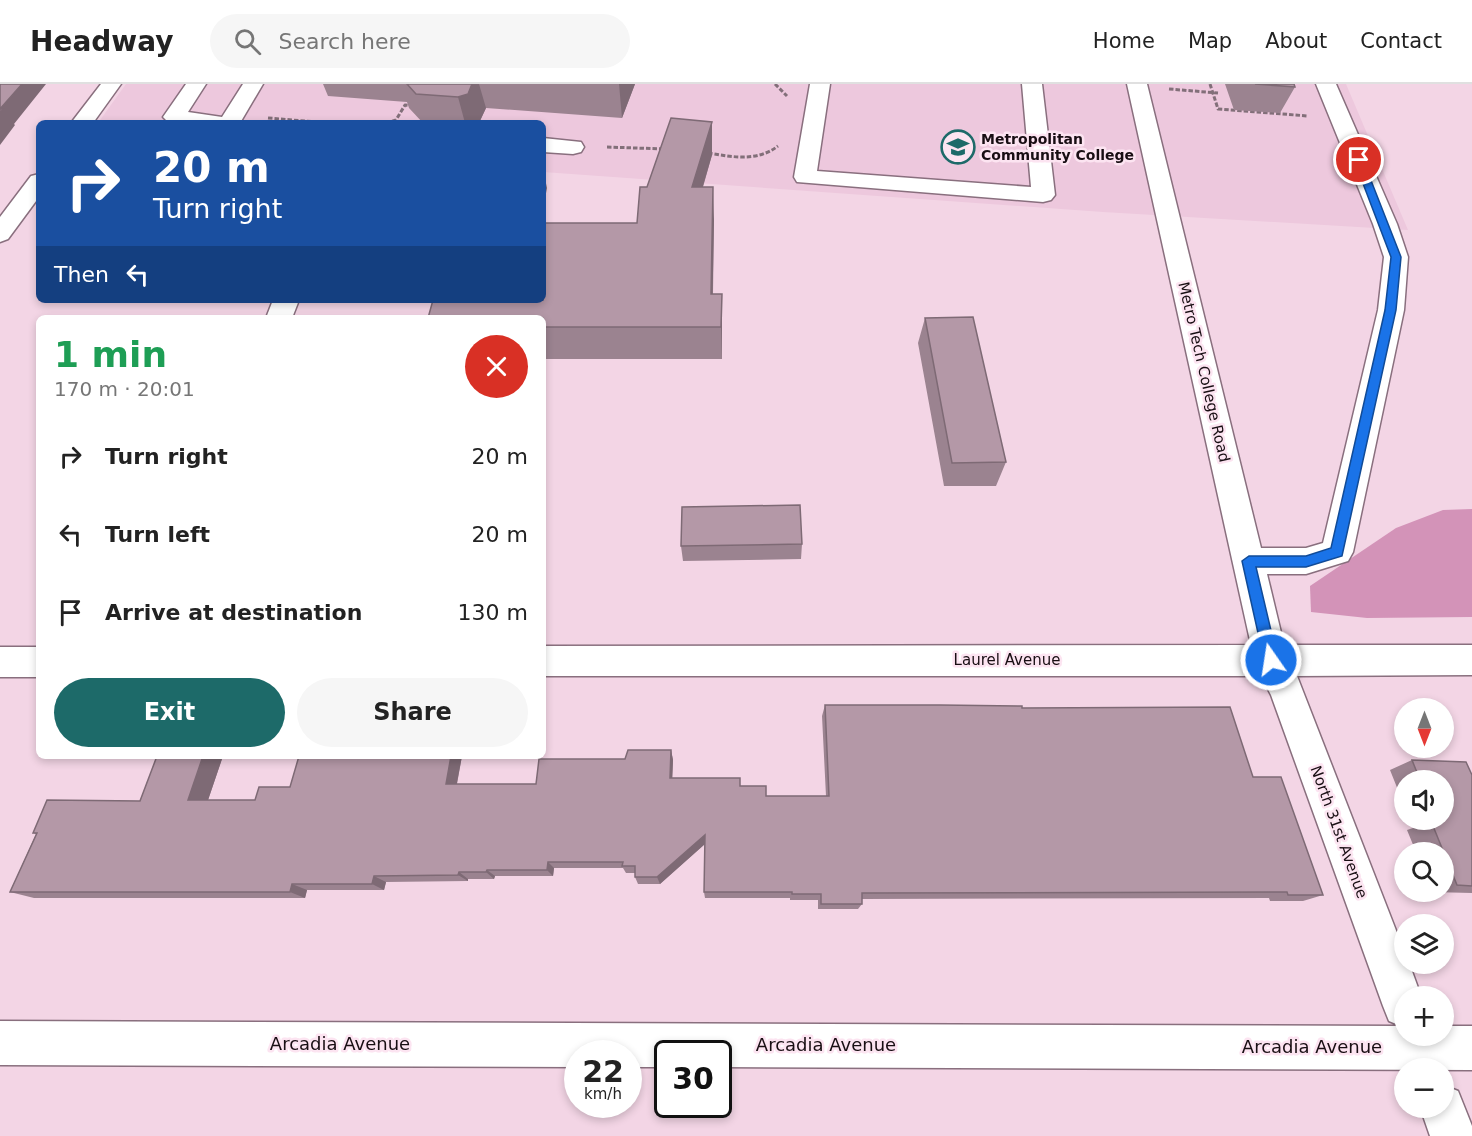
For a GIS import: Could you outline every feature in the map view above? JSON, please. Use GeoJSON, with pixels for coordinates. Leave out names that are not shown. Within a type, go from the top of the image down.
{"type":"FeatureCollection","features":[{"type":"Feature","properties":{"kind":"main road"},"geometry":{"type":"LineString","coordinates":[[84,120],[111,84]]}},
{"type":"Feature","properties":{"kind":"main road"},"geometry":{"type":"LineString","coordinates":[[196,84],[174,117],[198,120]]}},
{"type":"Feature","properties":{"kind":"main road"},"geometry":{"type":"LineString","coordinates":[[231,120],[253,84]]}},
{"type":"Feature","properties":{"kind":"main road"},"geometry":{"type":"LineString","coordinates":[[820,84],[804,177],[1043,195],[1032,84]]}},
{"type":"Feature","properties":{"kind":"main road","name":"Metro Tech College Road"},"geometry":{"type":"LineString","coordinates":[[1137,84],[1271,660]]}},
{"type":"Feature","properties":{"kind":"main road"},"geometry":{"type":"LineString","coordinates":[[1249,561],[1306,561],[1337,552],[1390,310],[1396,257],[1385,224],[1326,84]]}},
{"type":"Feature","properties":{"kind":"main road"},"geometry":{"type":"LineString","coordinates":[[546,145],[573,147]]}},
{"type":"Feature","properties":{"kind":"main road"},"geometry":{"type":"LineString","coordinates":[[0,234],[36,186]]}},
{"type":"Feature","properties":{"kind":"main road","name":"North 31st Avenue"},"geometry":{"type":"LineString","coordinates":[[1271,660],[1287,692],[1397,986]]}},
{"type":"Feature","properties":{"kind":"main road","name":"Laurel Avenue"},"geometry":{"type":"LineString","coordinates":[[546,661],[1472,660]]}},
{"type":"Feature","properties":{"kind":"main road"},"geometry":{"type":"LineString","coordinates":[[0,662],[36,662]]}},
{"type":"Feature","properties":{"kind":"main road","name":"Arcadia Avenue"},"geometry":{"type":"LineString","coordinates":[[0,1043],[1420,1050],[1472,1048]]}},
{"type":"Feature","properties":{"kind":"main road"},"geometry":{"type":"LineString","coordinates":[[1446,1118],[1453,1136]]}},
{"type":"Feature","properties":{"kind":"path"},"geometry":{"type":"LineString","coordinates":[[775,84],[789,98]]}},
{"type":"Feature","properties":{"kind":"path"},"geometry":{"type":"LineString","coordinates":[[1210,84],[1218,109],[1341,118]]}},
{"type":"Feature","properties":{"kind":"path"},"geometry":{"type":"LineString","coordinates":[[1172,90],[1218,93]]}},
{"type":"Feature","properties":{"kind":"path"},"geometry":{"type":"LineString","coordinates":[[396,120],[405,105],[415,106]]}},
{"type":"Feature","properties":{"kind":"path"},"geometry":{"type":"LineString","coordinates":[[259,117],[294,120]]}},
{"type":"Feature","properties":{"kind":"path"},"geometry":{"type":"LineString","coordinates":[[702,152],[748,158],[764,155],[781,142]]}},
{"type":"Feature","properties":{"kind":"path"},"geometry":{"type":"LineString","coordinates":[[607,147],[670,149]]}},
{"type":"Feature","properties":{"kind":"shaded area","name":"Metropolitan Community College"},"geometry":{"type":"Polygon","coordinates":[[[126,84],[1346,84],[1408,230],[1103,212],[546,172],[546,120],[100,120],[126,84]]]}},
{"type":"Feature","properties":{"kind":"shaded area"},"geometry":{"type":"Polygon","coordinates":[[[1472,509],[1472,617],[1367,618],[1311,612],[1310,586],[1396,528],[1443,510],[1472,509]]]}},
{"type":"Feature","properties":{"kind":"building"},"geometry":{"type":"Polygon","coordinates":[[[0,84],[22,84],[0,109],[0,84]]]}},
{"type":"Feature","properties":{"kind":"building"},"geometry":{"type":"Polygon","coordinates":[[[407,84],[472,84],[468,94],[458,97],[416,94],[407,84]]]}},
{"type":"Feature","properties":{"kind":"building"},"geometry":{"type":"Polygon","coordinates":[[[1255,84],[1294,84],[1295,87],[1255,84]]]}},
{"type":"Feature","properties":{"kind":"building"},"geometry":{"type":"Polygon","coordinates":[[[671,118],[712,122],[692,187],[713,187],[711,294],[722,294],[721,327],[546,327],[546,315],[429,315],[432,303],[546,303],[546,223],[637,223],[640,187],[647,187],[671,118]]]}},
{"type":"Feature","properties":{"kind":"building"},"geometry":{"type":"Polygon","coordinates":[[[973,317],[1006,462],[952,463],[925,318],[973,317]]]}},
{"type":"Feature","properties":{"kind":"building"},"geometry":{"type":"Polygon","coordinates":[[[800,505],[802,544],[681,546],[682,507],[800,505]]]}},
{"type":"Feature","properties":{"kind":"building"},"geometry":{"type":"Polygon","coordinates":[[[825,705],[1022,706],[1022,708],[1230,707],[1253,777],[1281,777],[1323,895],[1288,895],[1287,892],[862,893],[862,904],[821,904],[821,894],[704,892],[705,835],[657,877],[635,877],[635,866],[622,866],[623,862],[548,862],[547,870],[487,870],[486,872],[459,872],[458,875],[374,876],[372,884],[292,884],[290,892],[10,892],[37,833],[33,833],[47,800],[140,801],[156,759],[202,759],[188,800],[255,800],[259,787],[290,787],[298,759],[450,759],[446,784],[536,784],[539,759],[625,759],[628,750],[671,750],[670,778],[740,778],[740,786],[766,786],[766,796],[829,796],[825,705]]]}},
{"type":"Feature","properties":{"kind":"building"},"geometry":{"type":"Polygon","coordinates":[[[1412,760],[1466,762],[1472,775],[1472,886],[1457,885],[1454,878],[1454,842],[1440,842],[1435,830],[1454,830],[1454,770],[1416,770],[1412,760]]]}},
{"type":"Feature","properties":{"kind":"place","name":"Metropolitan Community College"},"geometry":{"type":"Point","coordinates":[958,147]}},
{"type":"Feature","properties":{"kind":"route"},"geometry":{"type":"LineString","coordinates":[[1271,660],[1249,561],[1306,561],[1337,552],[1390,310],[1396,257],[1359,160]]}}]}
